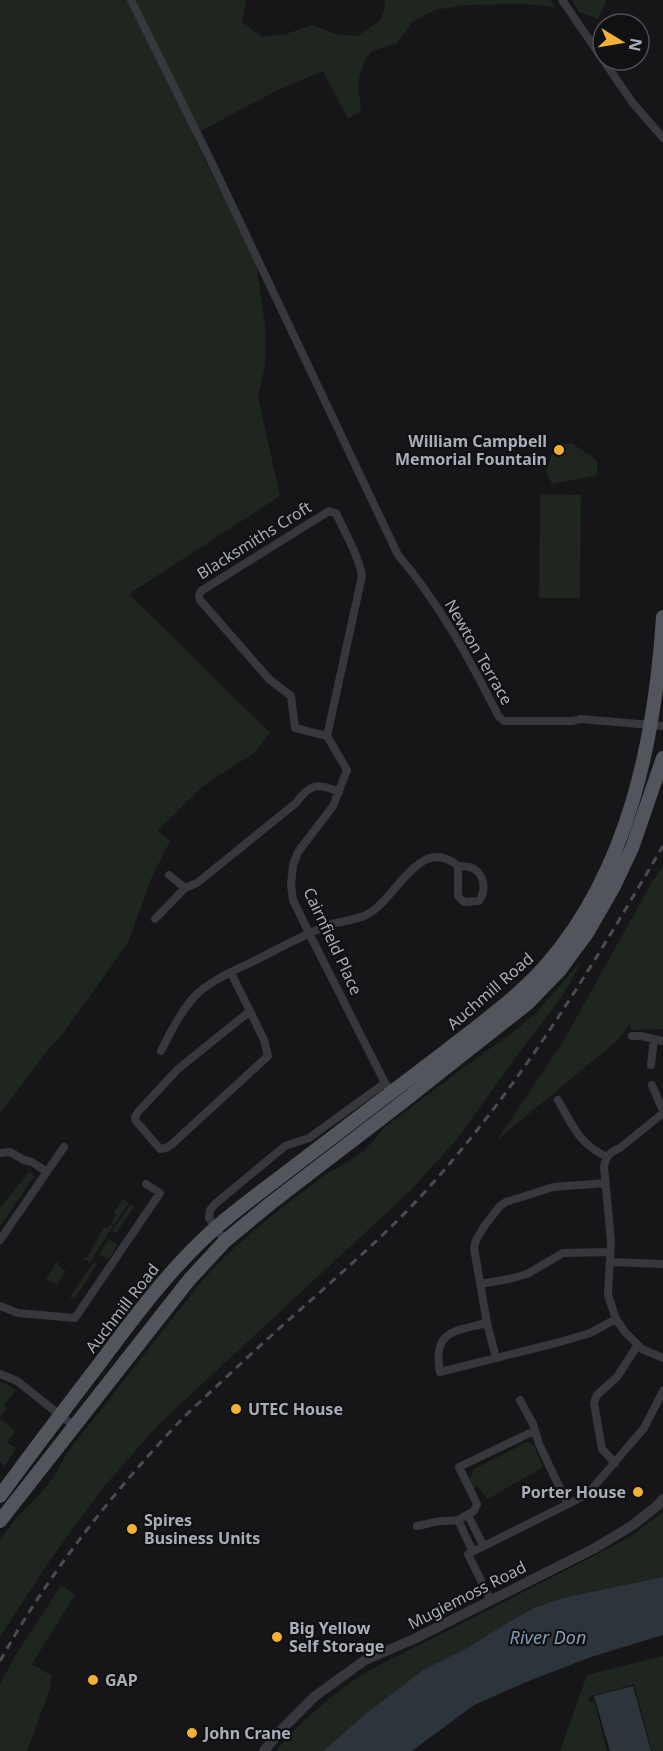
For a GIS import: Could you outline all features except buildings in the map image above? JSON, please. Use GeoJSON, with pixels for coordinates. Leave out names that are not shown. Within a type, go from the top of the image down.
{"type":"FeatureCollection","features":[{"type":"Feature","properties":{"kind":"main road","name":"Auchmill Road"},"geometry":{"type":"LineString","coordinates":[[0,1496],[157,1288],[180,1262],[216,1227],[392,1093],[518,993],[546,964],[575,927],[600,881],[629,814],[656,725],[663,616]]}},
{"type":"Feature","properties":{"kind":"main road","name":"Auchmill Road"},"geometry":{"type":"LineString","coordinates":[[0,1521],[189,1280],[225,1241],[271,1203],[392,1093],[528,1003],[559,971],[590,928],[613,888],[632,848],[663,758]]}},
{"type":"Feature","properties":{"kind":"street","name":"Newton Terrace"},"geometry":{"type":"LineString","coordinates":[[131,0],[211,161],[398,555],[439,609],[501,719],[533,722],[580,719],[656,725]]}},
{"type":"Feature","properties":{"kind":"street"},"geometry":{"type":"LineString","coordinates":[[562,0],[632,102],[663,138]]}},
{"type":"Feature","properties":{"kind":"street","name":"Blacksmiths Croft"},"geometry":{"type":"LineString","coordinates":[[329,511],[333,511],[352,547],[362,576],[327,736],[295,728],[291,696],[269,680],[200,600],[199,595],[201,591],[329,511]]}},
{"type":"Feature","properties":{"kind":"street","name":"Cairnfield Place"},"geometry":{"type":"LineString","coordinates":[[327,736],[347,770],[333,806],[298,852],[293,865],[291,881],[293,900],[392,1093]]}},
{"type":"Feature","properties":{"kind":"street"},"geometry":{"type":"LineString","coordinates":[[155,919],[185,888],[197,883],[296,803],[310,787],[319,785],[339,792]]}},
{"type":"Feature","properties":{"kind":"street"},"geometry":{"type":"LineString","coordinates":[[160,1052],[183,1011],[203,989],[309,933],[339,921],[364,916],[375,910],[420,862],[434,857],[443,857],[458,866],[476,870],[484,889],[478,901],[464,902],[458,896],[458,866]]}},
{"type":"Feature","properties":{"kind":"street"},"geometry":{"type":"LineString","coordinates":[[169,875],[185,888]]}},
{"type":"Feature","properties":{"kind":"street"},"geometry":{"type":"LineString","coordinates":[[231,973],[250,1011],[264,1040],[267,1056],[171,1145],[160,1149],[136,1121],[135,1117],[138,1112],[178,1069],[250,1011]]}},
{"type":"Feature","properties":{"kind":"street"},"geometry":{"type":"LineString","coordinates":[[632,1036],[659,1040],[651,1065]]}},
{"type":"Feature","properties":{"kind":"street"},"geometry":{"type":"LineString","coordinates":[[652,1085],[663,1112],[607,1157],[604,1167],[611,1241],[608,1295],[616,1319],[637,1346],[663,1358]]}},
{"type":"Feature","properties":{"kind":"street","name":"Auchmill Road"},"geometry":{"type":"LineString","coordinates":[[216,1227],[209,1215],[210,1210],[285,1146],[309,1138],[392,1093]]}},
{"type":"Feature","properties":{"kind":"street"},"geometry":{"type":"LineString","coordinates":[[558,1100],[582,1140],[607,1157]]}},
{"type":"Feature","properties":{"kind":"street"},"geometry":{"type":"LineString","coordinates":[[0,1240],[64,1147]]}},
{"type":"Feature","properties":{"kind":"street"},"geometry":{"type":"LineString","coordinates":[[0,1153],[10,1152],[47,1172]]}},
{"type":"Feature","properties":{"kind":"street","name":"Auchmill Road"},"geometry":{"type":"LineString","coordinates":[[0,1306],[18,1313],[75,1318],[160,1193],[146,1184]]}},
{"type":"Feature","properties":{"kind":"street"},"geometry":{"type":"LineString","coordinates":[[496,1358],[487,1323],[474,1244],[485,1225],[500,1206],[513,1199],[553,1187],[606,1184]]}},
{"type":"Feature","properties":{"kind":"street"},"geometry":{"type":"LineString","coordinates":[[216,1227],[225,1241]]}},
{"type":"Feature","properties":{"kind":"street"},"geometry":{"type":"LineString","coordinates":[[480,1284],[526,1274],[563,1253],[610,1252]]}},
{"type":"Feature","properties":{"kind":"street"},"geometry":{"type":"LineString","coordinates":[[610,1262],[663,1264]]}},
{"type":"Feature","properties":{"kind":"street"},"geometry":{"type":"LineString","coordinates":[[487,1323],[461,1329],[449,1334],[442,1341],[438,1353],[440,1372],[590,1333],[616,1319]]}},
{"type":"Feature","properties":{"kind":"street"},"geometry":{"type":"LineString","coordinates":[[615,1463],[602,1449],[594,1403],[597,1395],[617,1377],[637,1346]]}},
{"type":"Feature","properties":{"kind":"street"},"geometry":{"type":"LineString","coordinates":[[0,1374],[17,1381],[74,1426]]}},
{"type":"Feature","properties":{"kind":"street"},"geometry":{"type":"LineString","coordinates":[[491,1601],[468,1554],[584,1496],[644,1428],[663,1391]]}},
{"type":"Feature","properties":{"kind":"street"},"geometry":{"type":"LineString","coordinates":[[520,1400],[533,1424],[539,1444],[567,1503]]}},
{"type":"Feature","properties":{"kind":"street"},"geometry":{"type":"LineString","coordinates":[[417,1526],[441,1520],[448,1522],[458,1520],[474,1511],[477,1504],[459,1467],[534,1431]]}},
{"type":"Feature","properties":{"kind":"street","name":"Mugiemoss Road"},"geometry":{"type":"LineString","coordinates":[[264,1751],[314,1697],[365,1660],[414,1639],[595,1548],[634,1524],[663,1498]]}},
{"type":"Feature","properties":{"kind":"street"},"geometry":{"type":"LineString","coordinates":[[468,1515],[483,1545]]}},
{"type":"Feature","properties":{"kind":"street"},"geometry":{"type":"LineString","coordinates":[[458,1520],[472,1550]]}},
{"type":"Feature","properties":{"kind":"shaded area"},"geometry":{"type":"Polygon","coordinates":[[[0,0],[246,0],[242,22],[262,37],[286,34],[312,25],[335,34],[357,36],[380,21],[385,0],[551,0],[555,7],[523,4],[465,5],[435,10],[412,22],[397,43],[372,51],[364,61],[358,83],[361,110],[348,119],[323,71],[276,91],[193,135],[256,262],[266,332],[265,365],[258,397],[280,496],[129,594],[270,733],[255,752],[202,787],[157,831],[170,841],[151,879],[128,943],[61,1036],[46,1052],[0,1114],[0,0]]]}},
{"type":"Feature","properties":{"kind":"shaded area"},"geometry":{"type":"Polygon","coordinates":[[[572,0],[606,1],[601,12],[591,12],[591,16],[579,12],[572,0]]]}},
{"type":"Feature","properties":{"kind":"shaded area"},"geometry":{"type":"Polygon","coordinates":[[[572,443],[597,461],[597,475],[552,484],[546,471],[556,444],[572,443]]]}},
{"type":"Feature","properties":{"kind":"shaded area"},"geometry":{"type":"Polygon","coordinates":[[[540,494],[581,495],[580,598],[539,598],[540,494]]]}},
{"type":"Feature","properties":{"kind":"shaded area"},"geometry":{"type":"Polygon","coordinates":[[[663,866],[663,1029],[631,1030],[630,1024],[618,1040],[497,1140],[565,1038],[663,866]]]}},
{"type":"Feature","properties":{"kind":"shaded area"},"geometry":{"type":"Polygon","coordinates":[[[583,959],[563,995],[458,1138],[410,1191],[158,1425],[102,1489],[48,1563],[0,1637],[0,1539],[53,1478],[67,1453],[201,1282],[245,1238],[277,1212],[327,1173],[364,1151],[385,1127],[536,1013],[583,959]]]}},
{"type":"Feature","properties":{"kind":"shaded area"},"geometry":{"type":"Polygon","coordinates":[[[29,1172],[34,1177],[0,1226],[0,1208],[29,1172]]]}},
{"type":"Feature","properties":{"kind":"shaded area"},"geometry":{"type":"Polygon","coordinates":[[[123,1199],[129,1203],[114,1225],[111,1222],[116,1215],[114,1213],[123,1199]]]}},
{"type":"Feature","properties":{"kind":"shaded area"},"geometry":{"type":"Polygon","coordinates":[[[131,1204],[134,1207],[116,1233],[112,1231],[131,1204]]]}},
{"type":"Feature","properties":{"kind":"shaded area"},"geometry":{"type":"Polygon","coordinates":[[[110,1224],[113,1226],[90,1263],[83,1258],[87,1258],[104,1227],[107,1229],[110,1224]]]}},
{"type":"Feature","properties":{"kind":"shaded area"},"geometry":{"type":"Polygon","coordinates":[[[109,1239],[118,1245],[108,1260],[99,1254],[109,1239]]]}},
{"type":"Feature","properties":{"kind":"shaded area"},"geometry":{"type":"Polygon","coordinates":[[[57,1262],[58,1266],[66,1271],[57,1285],[46,1279],[57,1262]]]}},
{"type":"Feature","properties":{"kind":"shaded area"},"geometry":{"type":"Polygon","coordinates":[[[94,1262],[97,1264],[74,1300],[70,1297],[94,1262]]]}},
{"type":"Feature","properties":{"kind":"shaded area"},"geometry":{"type":"Polygon","coordinates":[[[0,1381],[16,1390],[4,1405],[7,1408],[0,1418],[0,1381]]]}},
{"type":"Feature","properties":{"kind":"shaded area"},"geometry":{"type":"Polygon","coordinates":[[[0,1419],[15,1431],[7,1442],[16,1448],[5,1466],[0,1462],[0,1419]]]}},
{"type":"Feature","properties":{"kind":"shaded area"},"geometry":{"type":"Polygon","coordinates":[[[527,1442],[533,1444],[543,1467],[488,1499],[477,1486],[472,1488],[469,1480],[474,1469],[527,1442]]]}},
{"type":"Feature","properties":{"kind":"shaded area"},"geometry":{"type":"Polygon","coordinates":[[[663,1512],[663,1577],[562,1598],[534,1608],[469,1647],[423,1670],[364,1715],[323,1751],[276,1751],[318,1708],[366,1672],[631,1536],[663,1512]]]}},
{"type":"Feature","properties":{"kind":"shaded area"},"geometry":{"type":"Polygon","coordinates":[[[61,1585],[75,1595],[32,1664],[52,1676],[50,1689],[27,1751],[0,1751],[0,1684],[61,1585]]]}},
{"type":"Feature","properties":{"kind":"shaded area"},"geometry":{"type":"Polygon","coordinates":[[[663,1656],[663,1751],[652,1751],[634,1684],[588,1697],[590,1702],[594,1701],[607,1751],[560,1751],[587,1675],[663,1656]]]}},
{"type":"Feature","properties":{"kind":"water","name":"River Don"},"geometry":{"type":"Polygon","coordinates":[[[663,1577],[663,1635],[591,1657],[474,1705],[412,1751],[323,1751],[364,1715],[423,1670],[469,1647],[534,1608],[562,1598],[663,1577]]]}},
{"type":"Feature","properties":{"kind":"water"},"geometry":{"type":"Polygon","coordinates":[[[633,1686],[651,1751],[610,1751],[594,1696],[633,1686]]]}},
{"type":"Feature","properties":{"kind":"railway"},"geometry":{"type":"LineString","coordinates":[[0,1661],[50,1580],[108,1503],[149,1455],[200,1401],[395,1223],[457,1155],[522,1071],[552,1027],[663,846]]}},
{"type":"Feature","properties":{"kind":"place","name":"William Campbell Memorial Fountain"},"geometry":{"type":"Point","coordinates":[559,450]}},
{"type":"Feature","properties":{"kind":"place","name":"UTEC House"},"geometry":{"type":"Point","coordinates":[236,1409]}},
{"type":"Feature","properties":{"kind":"place","name":"Porter House"},"geometry":{"type":"Point","coordinates":[638,1492]}},
{"type":"Feature","properties":{"kind":"place","name":"Spires Business Units"},"geometry":{"type":"Point","coordinates":[132,1529]}},
{"type":"Feature","properties":{"kind":"place","name":"Big Yellow Self Storage"},"geometry":{"type":"Point","coordinates":[277,1637]}},
{"type":"Feature","properties":{"kind":"place","name":"GAP"},"geometry":{"type":"Point","coordinates":[93,1680]}},
{"type":"Feature","properties":{"kind":"place","name":"John Crane"},"geometry":{"type":"Point","coordinates":[192,1733]}}]}
